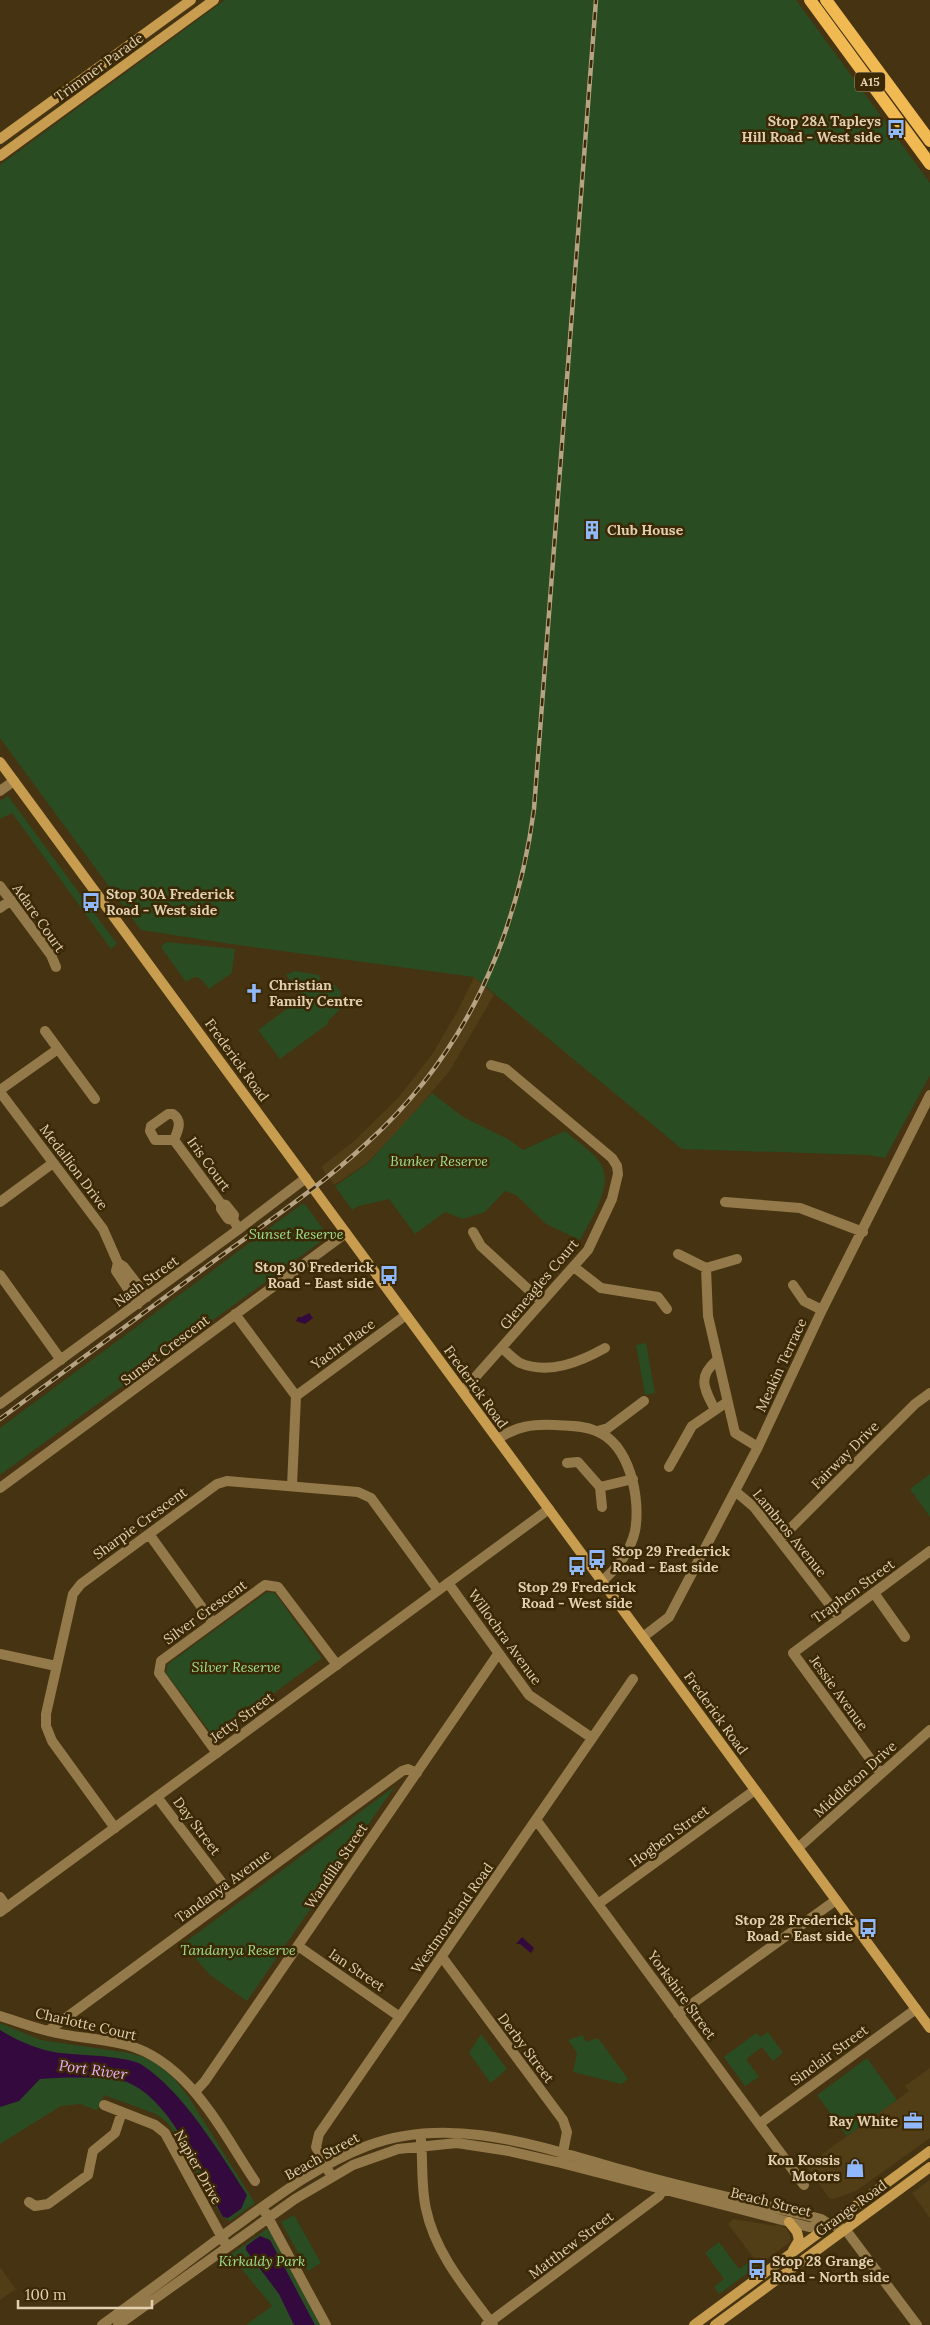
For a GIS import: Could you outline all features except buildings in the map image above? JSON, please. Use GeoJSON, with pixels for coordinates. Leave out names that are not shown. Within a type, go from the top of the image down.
{"type":"FeatureCollection","features":[{"type":"Feature","properties":{"kind":"main road","name":"Trimmer Parade"},"geometry":{"type":"LineString","coordinates":[[0,139],[191,0]]}},
{"type":"Feature","properties":{"kind":"main road","name":"Trimmer Parade"},"geometry":{"type":"LineString","coordinates":[[0,156],[214,0]]}},
{"type":"Feature","properties":{"kind":"main road","name":"A15"},"geometry":{"type":"LineString","coordinates":[[810,0],[930,164]]}},
{"type":"Feature","properties":{"kind":"main road","name":"A15"},"geometry":{"type":"LineString","coordinates":[[826,0],[930,141]]}},
{"type":"Feature","properties":{"kind":"main road","name":"Frederick Road"},"geometry":{"type":"LineString","coordinates":[[0,762],[930,2028]]}},
{"type":"Feature","properties":{"kind":"main road","name":"Grange Road"},"geometry":{"type":"LineString","coordinates":[[694,2325],[930,2151]]}},
{"type":"Feature","properties":{"kind":"main road","name":"Grange Road"},"geometry":{"type":"LineString","coordinates":[[715,2325],[930,2167]]}},
{"type":"Feature","properties":{"kind":"main road"},"geometry":{"type":"LineString","coordinates":[[789,2222],[797,2232],[799,2240],[789,2255]]}},
{"type":"Feature","properties":{"kind":"street"},"geometry":{"type":"LineString","coordinates":[[0,791],[14,781]]}},
{"type":"Feature","properties":{"kind":"street","name":"Adare Court"},"geometry":{"type":"LineString","coordinates":[[0,886],[52,955],[56,967]]}},
{"type":"Feature","properties":{"kind":"street"},"geometry":{"type":"LineString","coordinates":[[0,908],[10,900]]}},
{"type":"Feature","properties":{"kind":"street"},"geometry":{"type":"LineString","coordinates":[[46,1032],[95,1099]]}},
{"type":"Feature","properties":{"kind":"street"},"geometry":{"type":"LineString","coordinates":[[0,1091],[58,1049]]}},
{"type":"Feature","properties":{"kind":"street","name":"Gleneagles Court"},"geometry":{"type":"LineString","coordinates":[[463,1391],[588,1250],[612,1199],[618,1174],[615,1161],[506,1069],[491,1065]]}},
{"type":"Feature","properties":{"kind":"street","name":"Medallion Drive"},"geometry":{"type":"LineString","coordinates":[[0,1091],[103,1229],[118,1263],[116,1271],[138,1304]]}},
{"type":"Feature","properties":{"kind":"street","name":"Meakin Terrace"},"geometry":{"type":"LineString","coordinates":[[643,1637],[669,1617],[758,1447],[822,1310],[863,1232],[930,1095]]}},
{"type":"Feature","properties":{"kind":"street","name":"Iris Court"},"geometry":{"type":"LineString","coordinates":[[174,1140],[221,1204],[226,1205],[234,1215],[233,1220],[240,1229]]}},
{"type":"Feature","properties":{"kind":"street"},"geometry":{"type":"LineString","coordinates":[[0,1202],[53,1163]]}},
{"type":"Feature","properties":{"kind":"street","name":"Nash Street"},"geometry":{"type":"LineString","coordinates":[[0,1404],[240,1229],[306,1178]]}},
{"type":"Feature","properties":{"kind":"street"},"geometry":{"type":"LineString","coordinates":[[726,1202],[800,1208],[863,1232]]}},
{"type":"Feature","properties":{"kind":"street"},"geometry":{"type":"LineString","coordinates":[[473,1232],[481,1246],[542,1302]]}},
{"type":"Feature","properties":{"kind":"street","name":"Sunset Crescent"},"geometry":{"type":"LineString","coordinates":[[0,1488],[346,1233]]}},
{"type":"Feature","properties":{"kind":"street"},"geometry":{"type":"LineString","coordinates":[[678,1254],[706,1268],[737,1259]]}},
{"type":"Feature","properties":{"kind":"street","name":"Medallion Drive"},"geometry":{"type":"LineString","coordinates":[[118,1263],[124,1266],[147,1297]]}},
{"type":"Feature","properties":{"kind":"street"},"geometry":{"type":"LineString","coordinates":[[574,1267],[601,1288],[658,1297],[667,1309]]}},
{"type":"Feature","properties":{"kind":"street"},"geometry":{"type":"LineString","coordinates":[[706,1268],[708,1316],[735,1433],[758,1447]]}},
{"type":"Feature","properties":{"kind":"street"},"geometry":{"type":"LineString","coordinates":[[0,1275],[61,1360]]}},
{"type":"Feature","properties":{"kind":"street"},"geometry":{"type":"LineString","coordinates":[[793,1284],[804,1301],[822,1310]]}},
{"type":"Feature","properties":{"kind":"street"},"geometry":{"type":"LineString","coordinates":[[235,1314],[296,1396],[292,1486]]}},
{"type":"Feature","properties":{"kind":"street","name":"Yacht Place"},"geometry":{"type":"LineString","coordinates":[[296,1396],[406,1315]]}},
{"type":"Feature","properties":{"kind":"street"},"geometry":{"type":"LineString","coordinates":[[502,1348],[518,1362],[532,1366],[553,1367],[569,1365],[584,1360],[605,1348]]}},
{"type":"Feature","properties":{"kind":"street"},"geometry":{"type":"LineString","coordinates":[[715,1410],[703,1385],[707,1368],[717,1360]]}},
{"type":"Feature","properties":{"kind":"street","name":"Fairway Drive"},"geometry":{"type":"LineString","coordinates":[[780,1539],[915,1404],[930,1393]]}},
{"type":"Feature","properties":{"kind":"street"},"geometry":{"type":"LineString","coordinates":[[598,1431],[608,1428],[644,1401]]}},
{"type":"Feature","properties":{"kind":"street"},"geometry":{"type":"LineString","coordinates":[[669,1467],[692,1426],[727,1402]]}},
{"type":"Feature","properties":{"kind":"street"},"geometry":{"type":"LineString","coordinates":[[498,1439],[514,1429],[532,1424],[580,1426],[598,1431],[614,1444],[624,1458],[633,1479],[635,1531],[629,1547],[618,1566],[602,1581]]}},
{"type":"Feature","properties":{"kind":"street"},"geometry":{"type":"LineString","coordinates":[[567,1463],[578,1462],[600,1487],[602,1507]]}},
{"type":"Feature","properties":{"kind":"street"},"geometry":{"type":"LineString","coordinates":[[600,1487],[633,1479]]}},
{"type":"Feature","properties":{"kind":"street","name":"Sharpie Crescent"},"geometry":{"type":"LineString","coordinates":[[115,1828],[52,1741],[46,1726],[56,1666],[73,1594],[81,1584],[217,1484],[227,1481],[358,1492],[371,1498],[438,1590]]}},
{"type":"Feature","properties":{"kind":"street","name":"Lambros Avenue"},"geometry":{"type":"LineString","coordinates":[[735,1491],[754,1507],[840,1618]]}},
{"type":"Feature","properties":{"kind":"street","name":"Jetty Street"},"geometry":{"type":"LineString","coordinates":[[4,1909],[549,1509]]}},
{"type":"Feature","properties":{"kind":"street"},"geometry":{"type":"LineString","coordinates":[[149,1534],[213,1623]]}},
{"type":"Feature","properties":{"kind":"street","name":"Traphen Street"},"geometry":{"type":"LineString","coordinates":[[793,1653],[930,1551]]}},
{"type":"Feature","properties":{"kind":"street","name":"Willochra Avenue"},"geometry":{"type":"LineString","coordinates":[[448,1583],[529,1694],[592,1738]]}},
{"type":"Feature","properties":{"kind":"street","name":"Silver Crescent"},"geometry":{"type":"LineString","coordinates":[[217,1753],[159,1674],[162,1661],[213,1623],[265,1585],[278,1587],[337,1665]]}},
{"type":"Feature","properties":{"kind":"street"},"geometry":{"type":"LineString","coordinates":[[874,1593],[905,1636]]}},
{"type":"Feature","properties":{"kind":"street","name":"Jessie Avenue"},"geometry":{"type":"LineString","coordinates":[[793,1653],[881,1774]]}},
{"type":"Feature","properties":{"kind":"street"},"geometry":{"type":"LineString","coordinates":[[0,1654],[56,1666]]}},
{"type":"Feature","properties":{"kind":"street","name":"Wandilla Street"},"geometry":{"type":"LineString","coordinates":[[194,2092],[205,2081],[498,1654]]}},
{"type":"Feature","properties":{"kind":"street","name":"Westmoreland Road"},"geometry":{"type":"LineString","coordinates":[[332,2176],[316,2147],[319,2134],[537,1821],[633,1679]]}},
{"type":"Feature","properties":{"kind":"street","name":"Middleton Drive"},"geometry":{"type":"LineString","coordinates":[[798,1848],[930,1730]]}},
{"type":"Feature","properties":{"kind":"street","name":"Tandanya Avenue"},"geometry":{"type":"LineString","coordinates":[[48,2031],[402,1771],[408,1769],[417,1772]]}},
{"type":"Feature","properties":{"kind":"street","name":"Hogben Street"},"geometry":{"type":"LineString","coordinates":[[598,1904],[755,1790]]}},
{"type":"Feature","properties":{"kind":"street","name":"Day Street"},"geometry":{"type":"LineString","coordinates":[[157,1797],[232,1896]]}},
{"type":"Feature","properties":{"kind":"street","name":"Yorkshire Street"},"geometry":{"type":"LineString","coordinates":[[537,1821],[804,2185]]}},
{"type":"Feature","properties":{"kind":"street"},"geometry":{"type":"LineString","coordinates":[[0,1897],[4,1909]]}},
{"type":"Feature","properties":{"kind":"street"},"geometry":{"type":"LineString","coordinates":[[678,2014],[836,1900]]}},
{"type":"Feature","properties":{"kind":"street","name":"Ian Street"},"geometry":{"type":"LineString","coordinates":[[298,1946],[400,2016]]}},
{"type":"Feature","properties":{"kind":"street","name":"Derby Street"},"geometry":{"type":"LineString","coordinates":[[442,1957],[563,2120],[567,2132],[561,2162]]}},
{"type":"Feature","properties":{"kind":"street","name":"Sinclair Street"},"geometry":{"type":"LineString","coordinates":[[759,2124],[916,2009]]}},
{"type":"Feature","properties":{"kind":"street","name":"Charlotte Court"},"geometry":{"type":"LineString","coordinates":[[0,2016],[48,2031],[127,2045],[148,2054],[170,2067],[194,2092],[255,2181]]}},
{"type":"Feature","properties":{"kind":"street","name":"Napier Drive"},"geometry":{"type":"LineString","coordinates":[[104,2105],[155,2125],[165,2133],[224,2241]]}},
{"type":"Feature","properties":{"kind":"street"},"geometry":{"type":"LineString","coordinates":[[29,2202],[35,2206],[48,2204],[88,2175],[93,2151],[115,2133],[122,2112]]}},
{"type":"Feature","properties":{"kind":"street","name":"Beach Street"},"geometry":{"type":"LineString","coordinates":[[118,2325],[224,2241],[262,2207],[326,2167],[368,2146],[399,2137],[420,2134],[459,2133],[484,2136],[564,2152],[789,2222],[809,2227],[830,2225]]}},
{"type":"Feature","properties":{"kind":"street"},"geometry":{"type":"LineString","coordinates":[[420,2134],[423,2191],[431,2228],[453,2270],[489,2324]]}},
{"type":"Feature","properties":{"kind":"street","name":"Beach Street"},"geometry":{"type":"LineString","coordinates":[[102,2325],[224,2241],[269,2217],[332,2176],[376,2156],[398,2149],[457,2143],[561,2162],[821,2219],[830,2225]]}},
{"type":"Feature","properties":{"kind":"street","name":"Matthew Street"},"geometry":{"type":"LineString","coordinates":[[489,2324],[659,2196],[666,2185]]}},
{"type":"Feature","properties":{"kind":"street"},"geometry":{"type":"LineString","coordinates":[[262,2207],[326,2325]]}},
{"type":"Feature","properties":{"kind":"street"},"geometry":{"type":"LineString","coordinates":[[830,2225],[846,2229],[917,2325]]}},
{"type":"Feature","properties":{"kind":"shaded area"},"geometry":{"type":"Polygon","coordinates":[[[474,977],[494,995],[450,1070],[410,1118],[367,1163],[334,1185],[321,1167],[353,1142],[399,1097],[433,1053],[457,1012],[474,977]]]}},
{"type":"Feature","properties":{"kind":"shaded area"},"geometry":{"type":"Polygon","coordinates":[[[930,2068],[930,2138],[856,2191],[834,2199],[829,2198],[806,2166],[909,2091],[905,2086],[930,2068]]]}},
{"type":"Feature","properties":{"kind":"shaded area"},"geometry":{"type":"Polygon","coordinates":[[[930,2180],[930,2218],[912,2193],[930,2180]]]}},
{"type":"Feature","properties":{"kind":"shaded area"},"geometry":{"type":"Polygon","coordinates":[[[733,2219],[776,2226],[777,2224],[786,2228],[790,2235],[790,2242],[759,2265],[728,2224],[733,2219]]]}},
{"type":"Feature","properties":{"kind":"shaded area"},"geometry":{"type":"Polygon","coordinates":[[[0,2267],[16,2289],[0,2300],[0,2267]]]}},
{"type":"Feature","properties":{"kind":"green space"},"geometry":{"type":"Polygon","coordinates":[[[225,0],[796,0],[930,183],[930,1075],[885,1158],[868,1155],[682,1149],[474,977],[141,930],[0,738],[0,165],[225,0]]]}},
{"type":"Feature","properties":{"kind":"green space"},"geometry":{"type":"Polygon","coordinates":[[[8,796],[117,944],[111,949],[12,813],[0,819],[0,801],[8,796]]]}},
{"type":"Feature","properties":{"kind":"green space"},"geometry":{"type":"Polygon","coordinates":[[[167,942],[235,949],[232,973],[209,989],[204,982],[196,977],[186,982],[161,946],[167,942]]]}},
{"type":"Feature","properties":{"kind":"green space"},"geometry":{"type":"Polygon","coordinates":[[[295,971],[319,975],[322,984],[335,985],[341,992],[341,999],[345,1004],[329,1020],[328,1024],[280,1059],[258,1030],[303,997],[286,975],[295,971]]]}},
{"type":"Feature","properties":{"kind":"green space","name":"Bunker Reserve"},"geometry":{"type":"Polygon","coordinates":[[[432,1093],[463,1117],[508,1139],[523,1150],[565,1131],[586,1148],[603,1168],[605,1178],[604,1188],[596,1211],[580,1240],[546,1224],[516,1195],[505,1191],[485,1212],[463,1219],[445,1212],[415,1234],[389,1199],[359,1206],[352,1210],[335,1186],[367,1164],[432,1093]]]}},
{"type":"Feature","properties":{"kind":"green space","name":"Sunset Reserve"},"geometry":{"type":"Polygon","coordinates":[[[302,1204],[305,1204],[326,1233],[323,1240],[0,1475],[0,1428],[302,1204]]]}},
{"type":"Feature","properties":{"kind":"green space"},"geometry":{"type":"Polygon","coordinates":[[[646,1343],[655,1393],[645,1395],[636,1345],[646,1343]]]}},
{"type":"Feature","properties":{"kind":"green space"},"geometry":{"type":"Polygon","coordinates":[[[930,1474],[930,1517],[910,1489],[930,1474]]]}},
{"type":"Feature","properties":{"kind":"green space","name":"Silver Reserve"},"geometry":{"type":"Polygon","coordinates":[[[267,1592],[275,1593],[322,1658],[214,1737],[166,1673],[168,1664],[267,1592]]]}},
{"type":"Feature","properties":{"kind":"green space","name":"Tandanya Reserve"},"geometry":{"type":"Polygon","coordinates":[[[395,1786],[247,2001],[210,1975],[183,1944],[395,1786]]]}},
{"type":"Feature","properties":{"kind":"green space"},"geometry":{"type":"Polygon","coordinates":[[[0,2023],[41,2040],[129,2053],[151,2059],[173,2077],[188,2096],[255,2203],[230,2221],[222,2217],[168,2123],[156,2114],[104,2095],[99,2108],[96,2110],[80,2104],[61,2106],[0,2144],[0,2023]]]}},
{"type":"Feature","properties":{"kind":"green space"},"geometry":{"type":"Polygon","coordinates":[[[768,2032],[783,2053],[773,2061],[762,2047],[746,2059],[759,2077],[745,2086],[724,2057],[756,2033],[760,2037],[768,2032]]]}},
{"type":"Feature","properties":{"kind":"green space"},"geometry":{"type":"Polygon","coordinates":[[[481,2034],[507,2069],[492,2082],[490,2082],[469,2053],[481,2034]]]}},
{"type":"Feature","properties":{"kind":"green space"},"geometry":{"type":"Polygon","coordinates":[[[583,2035],[586,2042],[598,2038],[628,2079],[621,2084],[573,2072],[577,2053],[568,2040],[583,2035]]]}},
{"type":"Feature","properties":{"kind":"green space"},"geometry":{"type":"Polygon","coordinates":[[[867,2058],[897,2100],[847,2136],[817,2095],[867,2058]]]}},
{"type":"Feature","properties":{"kind":"green space"},"geometry":{"type":"Polygon","coordinates":[[[294,2215],[321,2263],[308,2271],[281,2222],[294,2215]]]}},
{"type":"Feature","properties":{"kind":"green space","name":"Kirkaldy Park"},"geometry":{"type":"Polygon","coordinates":[[[268,2228],[320,2325],[246,2325],[272,2306],[230,2255],[268,2228]]]}},
{"type":"Feature","properties":{"kind":"green space"},"geometry":{"type":"Polygon","coordinates":[[[719,2242],[739,2269],[752,2260],[757,2266],[719,2294],[714,2287],[724,2279],[705,2253],[719,2242]]]}},
{"type":"Feature","properties":{"kind":"water"},"geometry":{"type":"Polygon","coordinates":[[[309,1313],[313,1318],[305,1324],[296,1321],[298,1317],[309,1313]]]}},
{"type":"Feature","properties":{"kind":"water"},"geometry":{"type":"Polygon","coordinates":[[[522,1937],[534,1948],[531,1953],[520,1944],[516,1944],[522,1937]]]}},
{"type":"Feature","properties":{"kind":"water","name":"Port River"},"geometry":{"type":"Polygon","coordinates":[[[0,2030],[44,2050],[133,2061],[157,2076],[200,2125],[247,2195],[241,2209],[228,2218],[223,2217],[195,2161],[172,2122],[158,2105],[143,2092],[127,2082],[72,2077],[40,2079],[19,2101],[0,2107],[0,2030]]]}},
{"type":"Feature","properties":{"kind":"water"},"geometry":{"type":"Polygon","coordinates":[[[260,2236],[270,2240],[315,2325],[294,2325],[279,2294],[246,2250],[246,2246],[260,2236]]]}},
{"type":"Feature","properties":{"kind":"railway"},"geometry":{"type":"LineString","coordinates":[[0,1419],[295,1202],[368,1142],[402,1108],[432,1071],[459,1032],[481,990],[500,947],[515,903],[534,809],[596,0]]}},
{"type":"Feature","properties":{"kind":"place","name":"Stop 28A Tapleys Hill Road - West side"},"geometry":{"type":"Point","coordinates":[896,129]}},
{"type":"Feature","properties":{"kind":"place","name":"Club House"},"geometry":{"type":"Point","coordinates":[592,530]}},
{"type":"Feature","properties":{"kind":"place","name":"Stop 30A Frederick Road - West side"},"geometry":{"type":"Point","coordinates":[91,902]}},
{"type":"Feature","properties":{"kind":"place","name":"Christian Family Centre"},"geometry":{"type":"Point","coordinates":[254,993]}},
{"type":"Feature","properties":{"kind":"place","name":"Stop 30 Frederick Road - East side"},"geometry":{"type":"Point","coordinates":[389,1275]}},
{"type":"Feature","properties":{"kind":"place","name":"Stop 29 Frederick Road - East side"},"geometry":{"type":"Point","coordinates":[597,1559]}},
{"type":"Feature","properties":{"kind":"place","name":"Stop 29 Frederick Road - West side"},"geometry":{"type":"Point","coordinates":[577,1566]}},
{"type":"Feature","properties":{"kind":"place","name":"Stop 28 Frederick Road - East side"},"geometry":{"type":"Point","coordinates":[868,1928]}},
{"type":"Feature","properties":{"kind":"place","name":"Ray White"},"geometry":{"type":"Point","coordinates":[913,2121]}},
{"type":"Feature","properties":{"kind":"place","name":"Kon Kossis Motors"},"geometry":{"type":"Point","coordinates":[855,2168]}},
{"type":"Feature","properties":{"kind":"place","name":"Stop 28 Grange Road - North side"},"geometry":{"type":"Point","coordinates":[757,2269]}}]}
